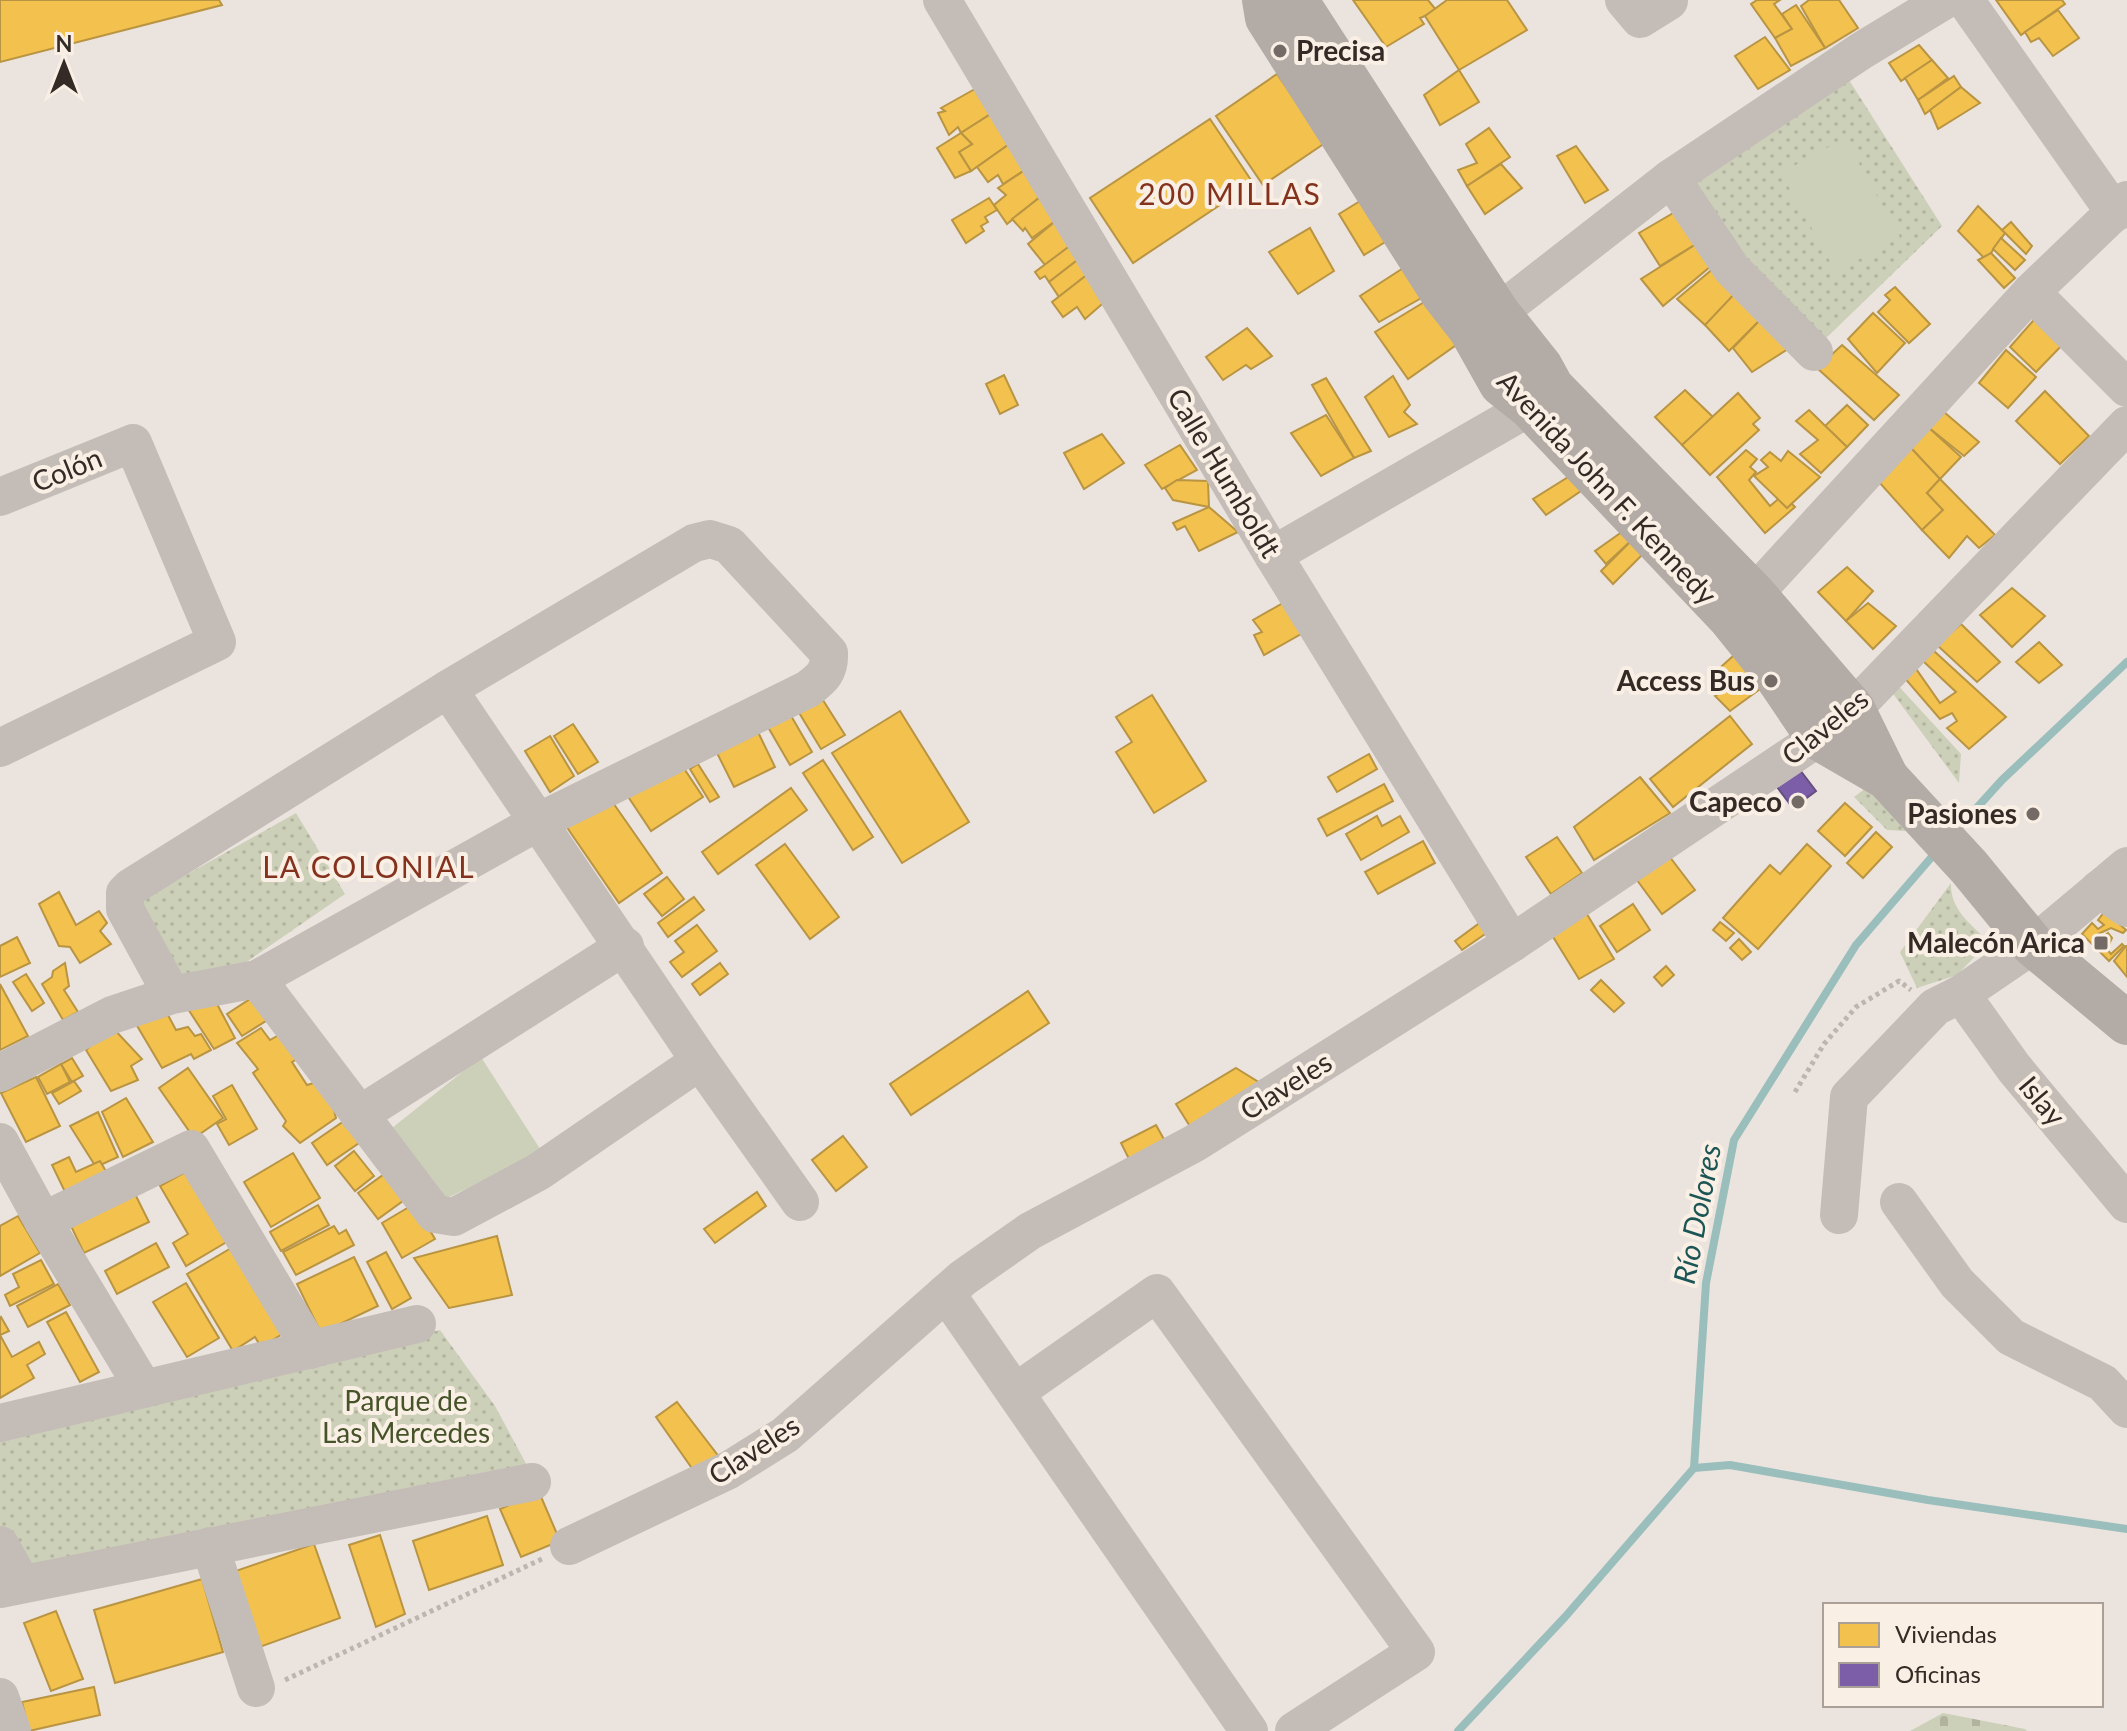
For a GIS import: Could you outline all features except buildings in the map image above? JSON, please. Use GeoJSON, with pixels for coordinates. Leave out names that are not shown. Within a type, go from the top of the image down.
{"type":"FeatureCollection","features":[{"type":"Feature","properties":{"kind":"main road","name":"Avenida John F. Kennedy"},"geometry":{"type":"LineString","coordinates":[[1284,4],[1484,321],[1541,367],[1541,397],[1741,606],[1853,709],[1887,778]]}},
{"type":"Feature","properties":{"kind":"main road","name":"Avenida John F. Kennedy"},"geometry":{"type":"LineString","coordinates":[[1741,606],[1774,673],[1818,738],[1887,778],[1969,867],[2033,945],[2127,1023]]}},
{"type":"Feature","properties":{"kind":"street","name":"Calle Humboldt"},"geometry":{"type":"LineString","coordinates":[[942,0],[1273,555],[1512,943]]}},
{"type":"Feature","properties":{"kind":"street"},"geometry":{"type":"LineString","coordinates":[[1624,0],[1640,19],[1669,1]]}},
{"type":"Feature","properties":{"kind":"street"},"geometry":{"type":"LineString","coordinates":[[1484,321],[1671,178],[1861,51],[1945,0]]}},
{"type":"Feature","properties":{"kind":"street"},"geometry":{"type":"LineString","coordinates":[[1741,606],[2031,292],[2121,206],[1965,0]]}},
{"type":"Feature","properties":{"kind":"street"},"geometry":{"type":"LineString","coordinates":[[1671,178],[1732,269],[1814,352]]}},
{"type":"Feature","properties":{"kind":"street"},"geometry":{"type":"LineString","coordinates":[[2031,292],[2127,388]]}},
{"type":"Feature","properties":{"kind":"street"},"geometry":{"type":"LineString","coordinates":[[1273,555],[1541,397]]}},
{"type":"Feature","properties":{"kind":"street","name":"Claveles"},"geometry":{"type":"LineString","coordinates":[[569,1546],[729,1470],[785,1435],[963,1278],[1030,1231],[1195,1143],[1512,943],[1818,738],[1853,709],[2127,425]]}},
{"type":"Feature","properties":{"kind":"street","name":"Colón"},"geometry":{"type":"LineString","coordinates":[[0,497],[133,443],[217,642],[0,748]]}},
{"type":"Feature","properties":{"kind":"street"},"geometry":{"type":"LineString","coordinates":[[0,1073],[112,1015],[172,995],[257,979],[538,822],[808,689],[823,677],[829,665],[829,653],[729,545],[710,539],[694,543],[259,805],[125,893],[125,909],[172,995]]}},
{"type":"Feature","properties":{"kind":"street"},"geometry":{"type":"LineString","coordinates":[[448,689],[625,946],[700,1061],[800,1202]]}},
{"type":"Feature","properties":{"kind":"street"},"geometry":{"type":"LineString","coordinates":[[1839,1215],[1849,1097],[1948,1001],[2118,888]]}},
{"type":"Feature","properties":{"kind":"street"},"geometry":{"type":"LineString","coordinates":[[359,1115],[625,946]]}},
{"type":"Feature","properties":{"kind":"street"},"geometry":{"type":"LineString","coordinates":[[257,979],[435,1214],[454,1217],[538,1172],[700,1061]]}},
{"type":"Feature","properties":{"kind":"street","name":"Islay"},"geometry":{"type":"LineString","coordinates":[[1948,1001],[2014,1068],[2127,1204]]}},
{"type":"Feature","properties":{"kind":"street"},"geometry":{"type":"LineString","coordinates":[[0,1142],[43,1221],[144,1389]]}},
{"type":"Feature","properties":{"kind":"street"},"geometry":{"type":"LineString","coordinates":[[43,1221],[191,1149],[311,1350]]}},
{"type":"Feature","properties":{"kind":"street"},"geometry":{"type":"LineString","coordinates":[[1899,1202],[1957,1283],[2011,1337],[2103,1383],[2127,1409]]}},
{"type":"Feature","properties":{"kind":"street"},"geometry":{"type":"LineString","coordinates":[[946,1293],[1249,1731]]}},
{"type":"Feature","properties":{"kind":"street"},"geometry":{"type":"LineString","coordinates":[[1016,1392],[1157,1293],[1416,1652],[1294,1731]]}},
{"type":"Feature","properties":{"kind":"street"},"geometry":{"type":"LineString","coordinates":[[0,1423],[417,1324]]}},
{"type":"Feature","properties":{"kind":"street"},"geometry":{"type":"LineString","coordinates":[[0,1545],[11,1587],[532,1482]]}},
{"type":"Feature","properties":{"kind":"street"},"geometry":{"type":"LineString","coordinates":[[210,1546],[270,1685]]}},
{"type":"Feature","properties":{"kind":"street"},"geometry":{"type":"LineString","coordinates":[[0,1697],[12,1731]]}},
{"type":"Feature","properties":{"kind":"path"},"geometry":{"type":"LineString","coordinates":[[1795,1092],[1824,1044],[1856,1007],[1866,1000],[1899,981],[1948,1001]]}},
{"type":"Feature","properties":{"kind":"path"},"geometry":{"type":"LineString","coordinates":[[270,1685],[569,1546]]}},
{"type":"Feature","properties":{"kind":"green space"},"geometry":{"type":"Polygon","coordinates":[[[1849,80],[1942,226],[1820,344],[1690,190],[1694,182],[1849,80]]]}},
{"type":"Feature","properties":{"kind":"green space"},"geometry":{"type":"Polygon","coordinates":[[[1845,138],[1900,237],[1836,272],[1781,173],[1845,138]]]}},
{"type":"Feature","properties":{"kind":"green space"},"geometry":{"type":"Polygon","coordinates":[[[1893,680],[1961,754],[1959,783],[1891,691],[1893,680]]]}},
{"type":"Feature","properties":{"kind":"green space"},"geometry":{"type":"Polygon","coordinates":[[[1871,784],[1922,832],[1887,830],[1854,797],[1871,784]]]}},
{"type":"Feature","properties":{"kind":"green space"},"geometry":{"type":"Polygon","coordinates":[[[296,813],[345,894],[245,963],[183,977],[136,903],[296,813]]]}},
{"type":"Feature","properties":{"kind":"green space"},"geometry":{"type":"Polygon","coordinates":[[[1951,883],[1958,909],[1989,942],[1957,975],[1917,988],[1900,952],[1951,883]]]}},
{"type":"Feature","properties":{"kind":"green space"},"geometry":{"type":"Polygon","coordinates":[[[481,1057],[542,1152],[441,1201],[392,1128],[481,1057]]]}},
{"type":"Feature","properties":{"kind":"green space","name":"Parque de Las Mercedes"},"geometry":{"type":"Polygon","coordinates":[[[440,1330],[495,1406],[530,1471],[0,1576],[0,1431],[440,1330]]]}},
{"type":"Feature","properties":{"kind":"green space"},"geometry":{"type":"Polygon","coordinates":[[[1943,1713],[2025,1729],[2027,1731],[1910,1731],[1943,1713]]]}},
{"type":"Feature","properties":{"kind":"waterway","name":"Río Dolores"},"geometry":{"type":"LineString","coordinates":[[1954,833],[2002,780],[2127,662]]}},
{"type":"Feature","properties":{"kind":"waterway","name":"Río Dolores"},"geometry":{"type":"LineString","coordinates":[[1458,1731],[1565,1617],[1694,1468],[1706,1283],[1734,1140],[1856,945],[1936,852]]}},
{"type":"Feature","properties":{"kind":"waterway"},"geometry":{"type":"LineString","coordinates":[[1694,1468],[1730,1465],[1928,1500],[2127,1529]]}},
{"type":"Feature","properties":{"kind":"place","name":"Precisa"},"geometry":{"type":"Point","coordinates":[1280,51]}},
{"type":"Feature","properties":{"kind":"place","name":"Access Bus"},"geometry":{"type":"Point","coordinates":[1771,681]}},
{"type":"Feature","properties":{"kind":"place","name":"Capeco"},"geometry":{"type":"Point","coordinates":[1798,802]}},
{"type":"Feature","properties":{"kind":"place","name":"Pasiones"},"geometry":{"type":"Point","coordinates":[2033,814]}},
{"type":"Feature","properties":{"kind":"place","name":"Malecón Arica"},"geometry":{"type":"Point","coordinates":[2101,943]}},
{"type":"Feature","properties":{"kind":"district","name":"200 MILLAS"},"geometry":{"type":"Point","coordinates":[1230,195]}},
{"type":"Feature","properties":{"kind":"district","name":"LA COLONIAL"},"geometry":{"type":"Point","coordinates":[369,868]}}]}
